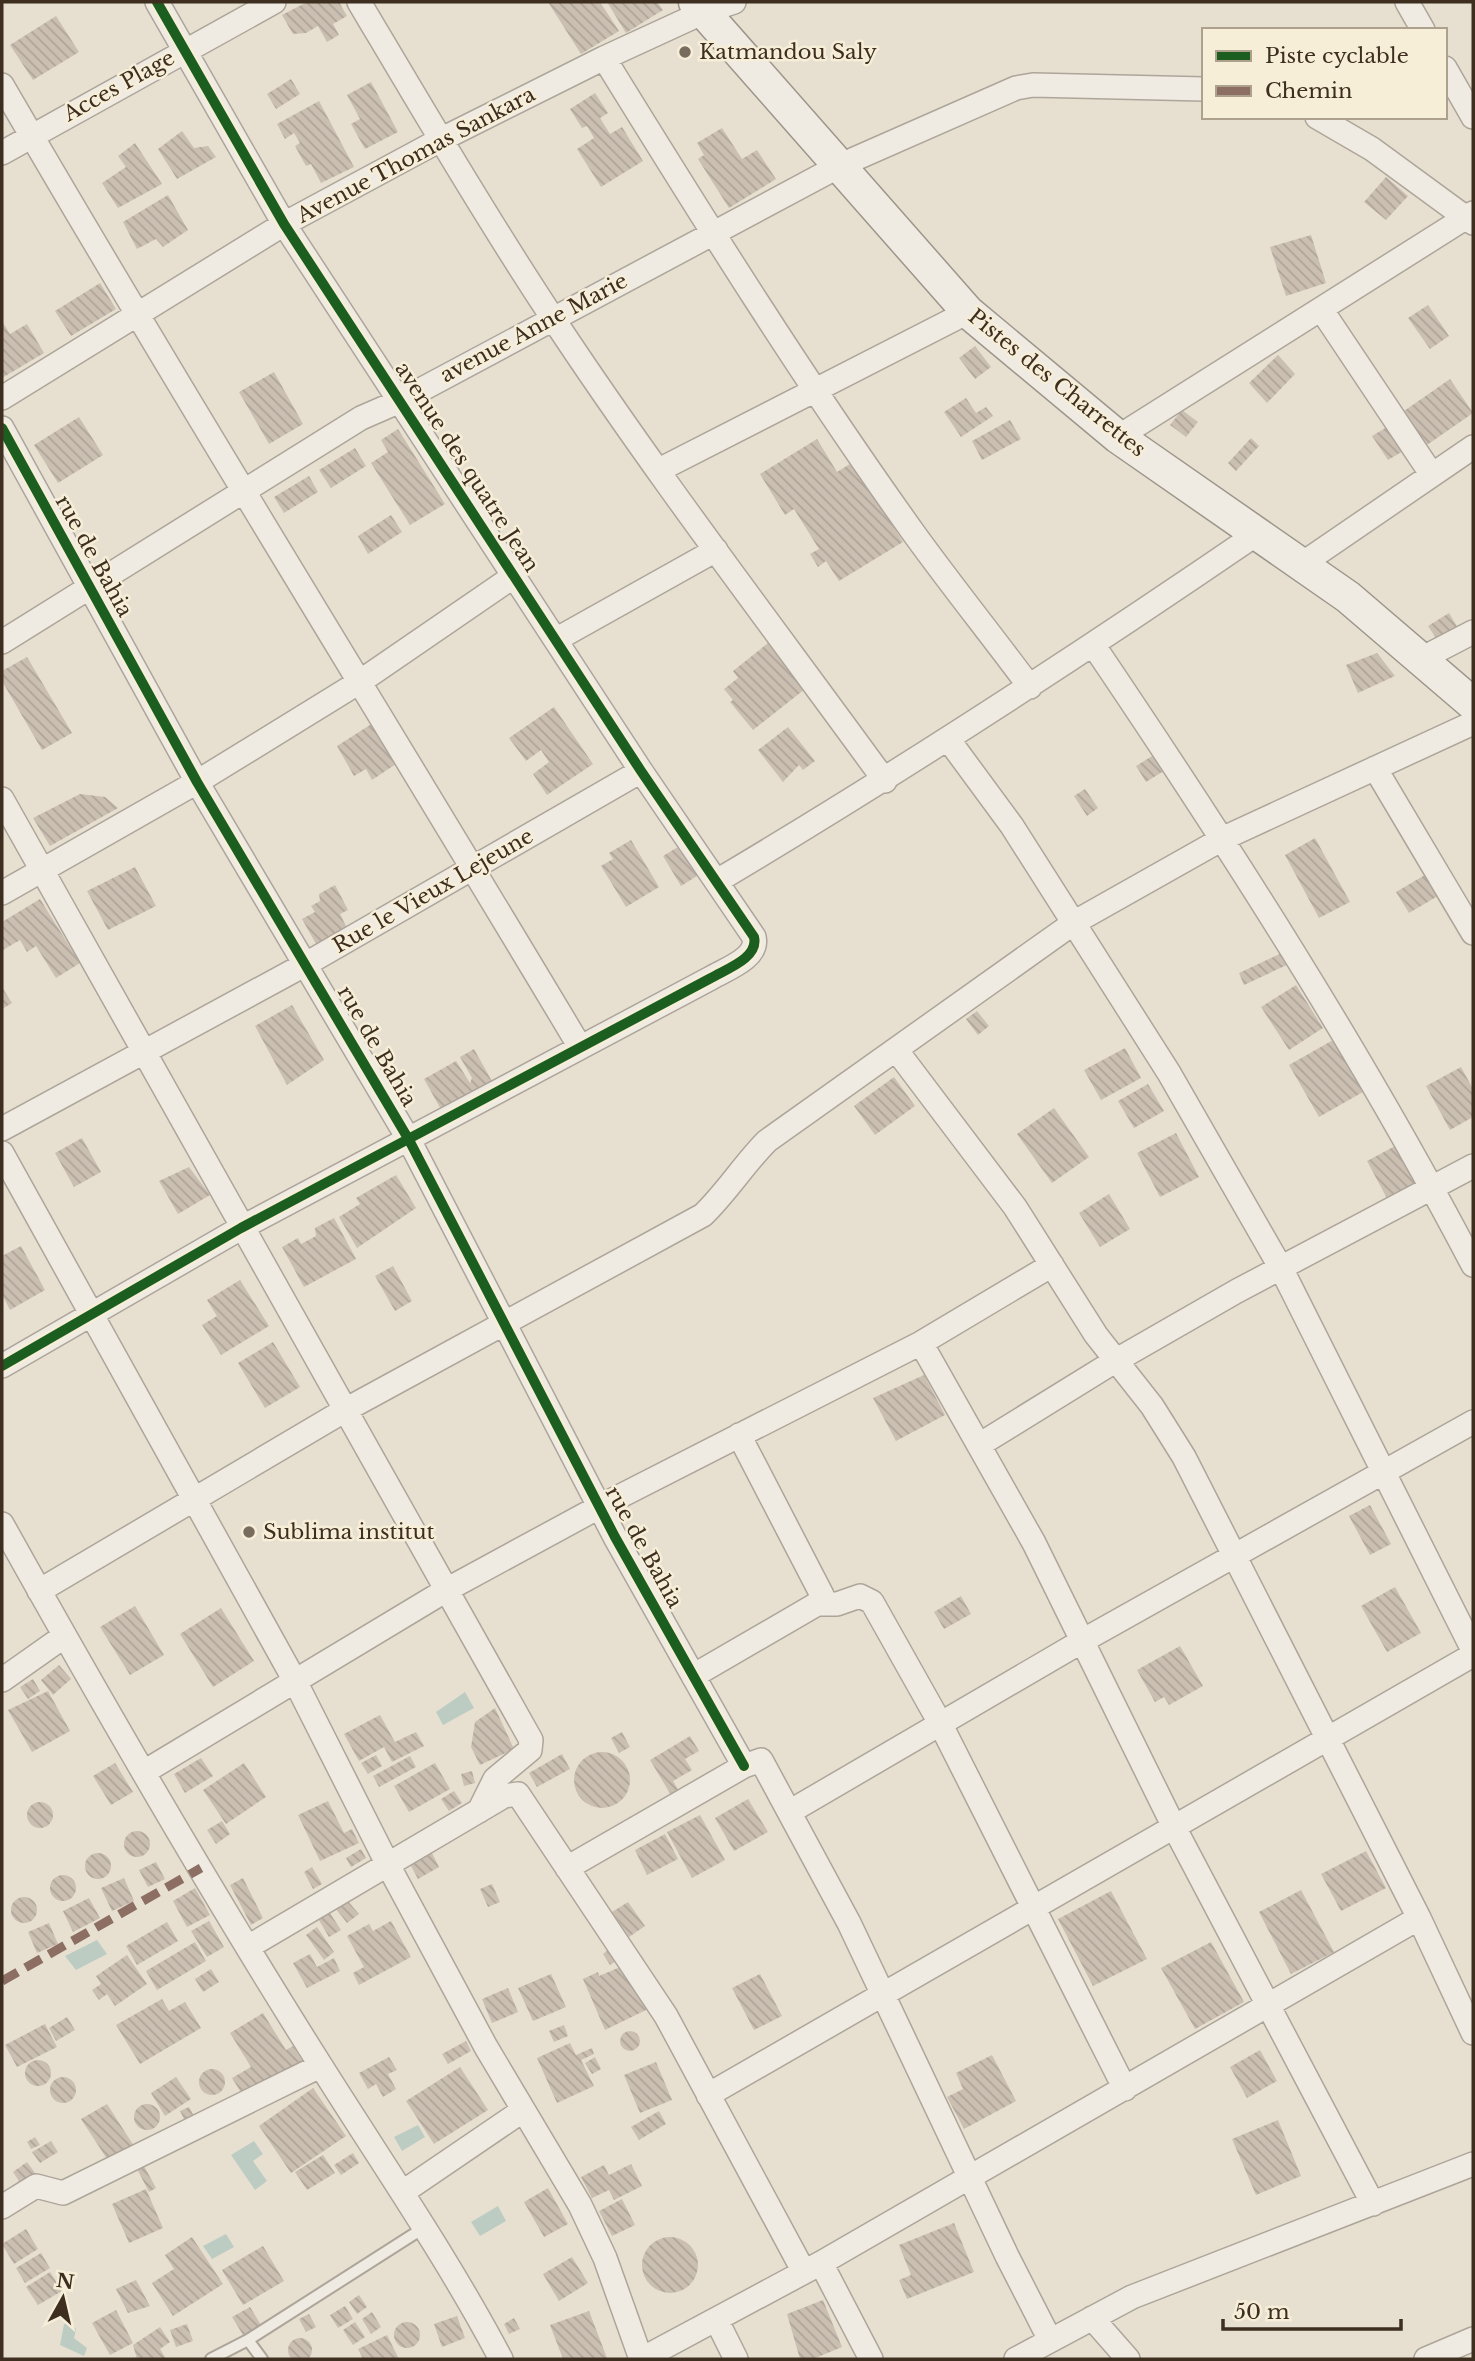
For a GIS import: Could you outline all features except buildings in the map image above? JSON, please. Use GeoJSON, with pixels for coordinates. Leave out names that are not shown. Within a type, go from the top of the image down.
{"type":"FeatureCollection","features":[{"type":"Feature","properties":{"kind":"main road","name":"Pistes des Charrettes"},"geometry":{"type":"LineString","coordinates":[[699,7],[968,312],[1118,437],[1348,597],[1473,705]]}},
{"type":"Feature","properties":{"kind":"street","name":"avenue des quatre Jean"},"geometry":{"type":"LineString","coordinates":[[157,2],[284,224],[641,771],[754,937],[755,946],[750,954],[711,978],[580,1047]]}},
{"type":"Feature","properties":{"kind":"street","name":"Acces Plage"},"geometry":{"type":"LineString","coordinates":[[2,153],[274,2]]}},
{"type":"Feature","properties":{"kind":"street"},"geometry":{"type":"LineString","coordinates":[[359,2],[440,140],[552,318],[716,550],[885,780]]}},
{"type":"Feature","properties":{"kind":"street","name":"Avenue Thomas Sankara"},"geometry":{"type":"LineString","coordinates":[[2,398],[284,224],[440,140],[699,7],[734,2]]}},
{"type":"Feature","properties":{"kind":"street"},"geometry":{"type":"LineString","coordinates":[[1407,2],[1422,28]]}},
{"type":"Feature","properties":{"kind":"street"},"geometry":{"type":"LineString","coordinates":[[604,58],[713,235],[814,390],[915,535],[1030,687]]}},
{"type":"Feature","properties":{"kind":"street"},"geometry":{"type":"LineString","coordinates":[[1447,72],[1473,117]]}},
{"type":"Feature","properties":{"kind":"street"},"geometry":{"type":"LineString","coordinates":[[2,85],[242,491],[361,681],[580,1047],[241,1228],[2,1366]]}},
{"type":"Feature","properties":{"kind":"street","name":"avenue Anne Marie"},"geometry":{"type":"LineString","coordinates":[[89,587],[361,418],[400,401],[841,165],[1016,88],[1047,85],[1202,89]]}},
{"type":"Feature","properties":{"kind":"street"},"geometry":{"type":"LineString","coordinates":[[1118,437],[1471,218],[1372,149],[1320,119]]}},
{"type":"Feature","properties":{"kind":"street"},"geometry":{"type":"LineString","coordinates":[[1321,309],[1432,475]]}},
{"type":"Feature","properties":{"kind":"street"},"geometry":{"type":"LineString","coordinates":[[659,470],[968,312]]}},
{"type":"Feature","properties":{"kind":"street","name":"rue de Bahia"},"geometry":{"type":"LineString","coordinates":[[2,428],[197,782],[409,1140],[599,1507],[744,1766]]}},
{"type":"Feature","properties":{"kind":"street"},"geometry":{"type":"LineString","coordinates":[[1302,564],[1473,447]]}},
{"type":"Feature","properties":{"kind":"street"},"geometry":{"type":"LineString","coordinates":[[717,881],[885,780],[1094,646],[1258,533]]}},
{"type":"Feature","properties":{"kind":"street"},"geometry":{"type":"LineString","coordinates":[[557,639],[716,550]]}},
{"type":"Feature","properties":{"kind":"street"},"geometry":{"type":"LineString","coordinates":[[2,893],[197,782],[361,681],[514,576]]}},
{"type":"Feature","properties":{"kind":"street"},"geometry":{"type":"LineString","coordinates":[[2,642],[56,611],[89,587]]}},
{"type":"Feature","properties":{"kind":"street"},"geometry":{"type":"LineString","coordinates":[[1421,659],[1473,632]]}},
{"type":"Feature","properties":{"kind":"street"},"geometry":{"type":"LineString","coordinates":[[1094,646],[1224,838],[1433,1189],[1473,1265]]}},
{"type":"Feature","properties":{"kind":"street"},"geometry":{"type":"LineString","coordinates":[[39,1591],[192,1498],[347,1409],[703,1215],[726,1193],[751,1156],[767,1141],[1075,922],[1224,838],[1473,723]]}},
{"type":"Feature","properties":{"kind":"street"},"geometry":{"type":"LineString","coordinates":[[948,739],[1012,826],[1169,1073],[1282,1270],[1381,1472],[1473,1650]]}},
{"type":"Feature","properties":{"kind":"street"},"geometry":{"type":"LineString","coordinates":[[1376,768],[1473,933]]}},
{"type":"Feature","properties":{"kind":"street","name":"Rue le Vieux Lejeune"},"geometry":{"type":"LineString","coordinates":[[2,1129],[474,870],[641,771]]}},
{"type":"Feature","properties":{"kind":"street"},"geometry":{"type":"LineString","coordinates":[[2,799],[241,1228],[448,1589],[532,1744],[526,1754],[495,1779],[479,1811]]}},
{"type":"Feature","properties":{"kind":"street"},"geometry":{"type":"LineString","coordinates":[[897,1051],[992,1175],[1115,1361],[1152,1406],[1184,1457],[1419,1918],[1473,2032]]}},
{"type":"Feature","properties":{"kind":"street"},"geometry":{"type":"LineString","coordinates":[[2,1153],[295,1681],[388,1865],[522,2110],[597,2239],[641,2359],[717,2321],[813,2267],[1419,1918]]}},
{"type":"Feature","properties":{"kind":"street"},"geometry":{"type":"LineString","coordinates":[[979,1445],[1115,1361],[1237,1292],[1473,1166]]}},
{"type":"Feature","properties":{"kind":"street"},"geometry":{"type":"LineString","coordinates":[[144,1772],[448,1589],[599,1507],[920,1343],[1052,1265]]}},
{"type":"Feature","properties":{"kind":"street"},"geometry":{"type":"LineString","coordinates":[[920,1343],[979,1445],[1084,1640],[1173,1825],[1373,2204]]}},
{"type":"Feature","properties":{"kind":"street"},"geometry":{"type":"LineString","coordinates":[[791,1811],[1084,1640],[1473,1422]]}},
{"type":"Feature","properties":{"kind":"street"},"geometry":{"type":"LineString","coordinates":[[739,1435],[820,1586],[822,1595],[817,1604]]}},
{"type":"Feature","properties":{"kind":"street"},"geometry":{"type":"LineString","coordinates":[[2,1524],[63,1637],[320,2066],[425,2227],[500,2359]]}},
{"type":"Feature","properties":{"kind":"street"},"geometry":{"type":"LineString","coordinates":[[693,1676],[817,1604],[837,1604],[860,1596],[868,1598],[940,1723],[1125,2089]]}},
{"type":"Feature","properties":{"kind":"street"},"geometry":{"type":"LineString","coordinates":[[2,1680],[63,1637]]}},
{"type":"Feature","properties":{"kind":"street"},"geometry":{"type":"LineString","coordinates":[[708,2095],[1032,1906],[1473,1655]]}},
{"type":"Feature","properties":{"kind":"street"},"geometry":{"type":"LineString","coordinates":[[567,1867],[744,1766],[761,1760],[791,1811],[884,1994],[1049,2340]]}},
{"type":"Feature","properties":{"kind":"street"},"geometry":{"type":"LineString","coordinates":[[248,1947],[508,1794],[521,1795],[666,2016],[708,2095],[871,2359]]}},
{"type":"Feature","properties":{"kind":"street"},"geometry":{"type":"LineString","coordinates":[[2,2207],[36,2186],[63,2193],[320,2066]]}},
{"type":"Feature","properties":{"kind":"street"},"geometry":{"type":"LineString","coordinates":[[403,2192],[522,2110]]}},
{"type":"Feature","properties":{"kind":"street"},"geometry":{"type":"LineString","coordinates":[[1016,2359],[1092,2318],[1201,2268],[1473,2164]]}},
{"type":"Feature","properties":{"kind":"street"},"geometry":{"type":"LineString","coordinates":[[1092,2318],[1128,2359]]}},
{"type":"Feature","properties":{"kind":"street"},"geometry":{"type":"LineString","coordinates":[[717,2321],[736,2359]]}},
{"type":"Feature","properties":{"kind":"street"},"geometry":{"type":"LineString","coordinates":[[1426,2359],[1473,2339]]}},
{"type":"Feature","properties":{"kind":"lane"},"geometry":{"type":"LineString","coordinates":[[211,2359],[248,2340],[425,2227]]}},
{"type":"Feature","properties":{"kind":"lane"},"geometry":{"type":"LineString","coordinates":[[248,2340],[262,2359]]}},
{"type":"Feature","properties":{"kind":"shaded area"},"geometry":{"type":"Polygon","coordinates":[[[465,1692],[474,1708],[443,1725],[436,1712],[465,1692]]]}},
{"type":"Feature","properties":{"kind":"shaded area"},"geometry":{"type":"Polygon","coordinates":[[[97,1940],[107,1954],[76,1970],[65,1956],[97,1940]]]}},
{"type":"Feature","properties":{"kind":"shaded area"},"geometry":{"type":"Polygon","coordinates":[[[418,2125],[425,2137],[402,2151],[394,2137],[418,2125]]]}},
{"type":"Feature","properties":{"kind":"shaded area"},"geometry":{"type":"Polygon","coordinates":[[[254,2141],[263,2154],[253,2161],[267,2181],[255,2190],[231,2155],[254,2141]]]}},
{"type":"Feature","properties":{"kind":"shaded area"},"geometry":{"type":"Polygon","coordinates":[[[498,2206],[506,2221],[480,2236],[471,2222],[498,2206]]]}},
{"type":"Feature","properties":{"kind":"shaded area"},"geometry":{"type":"Polygon","coordinates":[[[226,2234],[234,2247],[212,2259],[203,2246],[226,2234]]]}},
{"type":"Feature","properties":{"kind":"shaded area"},"geometry":{"type":"Polygon","coordinates":[[[71,2323],[76,2329],[74,2338],[87,2348],[84,2356],[60,2345],[64,2324],[71,2323]]]}},
{"type":"Feature","properties":{"kind":"marked path"},"geometry":{"type":"LineString","coordinates":[[2,1981],[201,1868]]}},
{"type":"Feature","properties":{"kind":"cycle path"},"geometry":{"type":"LineString","coordinates":[[2,1366],[241,1228],[733,967],[747,957],[754,944],[754,937],[641,771],[284,224],[157,2]]}},
{"type":"Feature","properties":{"kind":"cycle path"},"geometry":{"type":"LineString","coordinates":[[2,428],[197,782],[409,1140],[615,1537],[744,1766]]}},
{"type":"Feature","properties":{"kind":"place","name":"Katmandou Saly"},"geometry":{"type":"Point","coordinates":[685,52]}},
{"type":"Feature","properties":{"kind":"place","name":"Sublima institut"},"geometry":{"type":"Point","coordinates":[249,1532]}}]}
